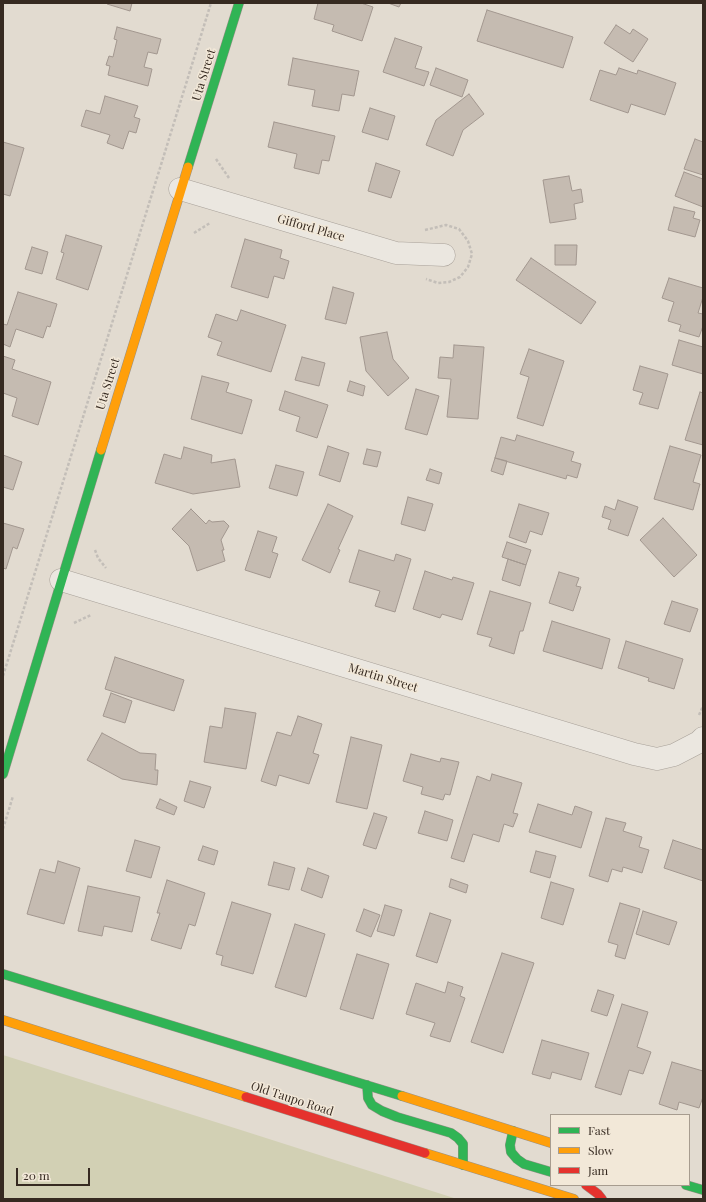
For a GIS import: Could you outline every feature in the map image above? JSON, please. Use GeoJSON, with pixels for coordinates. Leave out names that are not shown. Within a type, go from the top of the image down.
{"type":"FeatureCollection","features":[{"type":"Feature","properties":{"kind":"main road","name":"Uta Street"},"geometry":{"type":"LineString","coordinates":[[3,774],[180,189],[239,3]]}},
{"type":"Feature","properties":{"kind":"main road"},"geometry":{"type":"LineString","coordinates":[[3,974],[550,1143]]}},
{"type":"Feature","properties":{"kind":"main road","name":"Old Taupo Road"},"geometry":{"type":"LineString","coordinates":[[3,1020],[574,1199]]}},
{"type":"Feature","properties":{"kind":"main road"},"geometry":{"type":"LineString","coordinates":[[367,1085],[368,1098],[372,1105],[382,1111],[450,1133],[458,1138],[462,1144],[464,1152],[463,1165]]}},
{"type":"Feature","properties":{"kind":"main road"},"geometry":{"type":"LineString","coordinates":[[513,1131],[510,1145],[511,1152],[517,1159],[524,1164],[550,1172]]}},
{"type":"Feature","properties":{"kind":"main road"},"geometry":{"type":"LineString","coordinates":[[587,1186],[602,1199]]}},
{"type":"Feature","properties":{"kind":"main road"},"geometry":{"type":"LineString","coordinates":[[689,1186],[703,1190]]}},
{"type":"Feature","properties":{"kind":"street","name":"Gifford Place"},"geometry":{"type":"LineString","coordinates":[[180,189],[396,253],[444,254]]}},
{"type":"Feature","properties":{"kind":"street","name":"Martin Street"},"geometry":{"type":"LineString","coordinates":[[61,580],[634,754],[657,759],[674,755],[699,742],[703,738]]}},
{"type":"Feature","properties":{"kind":"path"},"geometry":{"type":"LineString","coordinates":[[3,676],[211,3]]}},
{"type":"Feature","properties":{"kind":"shaded area"},"geometry":{"type":"Polygon","coordinates":[[[3,1055],[244,1131],[457,1199],[3,1199],[3,1055]]]}},
{"type":"Feature","properties":{"kind":"building"},"geometry":{"type":"Polygon","coordinates":[[[107,3],[132,3],[130,11],[107,3]]]}},
{"type":"Feature","properties":{"kind":"building"},"geometry":{"type":"Polygon","coordinates":[[[318,3],[361,3],[373,7],[362,41],[332,31],[334,25],[314,19],[318,3]]]}},
{"type":"Feature","properties":{"kind":"building"},"geometry":{"type":"Polygon","coordinates":[[[388,3],[401,3],[399,7],[388,3]]]}},
{"type":"Feature","properties":{"kind":"building"},"geometry":{"type":"Polygon","coordinates":[[[487,10],[573,37],[563,68],[477,41],[487,10]]]}},
{"type":"Feature","properties":{"kind":"building"},"geometry":{"type":"Polygon","coordinates":[[[616,25],[630,34],[633,29],[648,39],[633,62],[604,43],[616,25]]]}},
{"type":"Feature","properties":{"kind":"building"},"geometry":{"type":"Polygon","coordinates":[[[117,27],[161,39],[157,54],[148,52],[144,67],[152,69],[148,86],[108,75],[110,66],[106,65],[109,56],[113,57],[117,40],[114,39],[117,27]]]}},
{"type":"Feature","properties":{"kind":"building"},"geometry":{"type":"Polygon","coordinates":[[[395,38],[422,47],[415,68],[429,72],[424,86],[383,72],[395,38]]]}},
{"type":"Feature","properties":{"kind":"building"},"geometry":{"type":"Polygon","coordinates":[[[293,58],[359,71],[354,96],[342,94],[339,111],[312,106],[315,90],[288,85],[293,58]]]}},
{"type":"Feature","properties":{"kind":"building"},"geometry":{"type":"Polygon","coordinates":[[[436,68],[468,80],[462,97],[430,85],[436,68]]]}},
{"type":"Feature","properties":{"kind":"building"},"geometry":{"type":"Polygon","coordinates":[[[619,68],[637,74],[638,70],[676,83],[665,115],[631,104],[628,113],[590,100],[600,70],[616,75],[619,68]]]}},
{"type":"Feature","properties":{"kind":"building"},"geometry":{"type":"Polygon","coordinates":[[[469,94],[484,114],[463,130],[453,156],[426,145],[436,120],[469,94]]]}},
{"type":"Feature","properties":{"kind":"building"},"geometry":{"type":"Polygon","coordinates":[[[105,96],[138,106],[134,117],[140,119],[136,133],[129,131],[123,149],[107,143],[110,135],[81,126],[86,110],[100,114],[105,96]]]}},
{"type":"Feature","properties":{"kind":"building"},"geometry":{"type":"Polygon","coordinates":[[[370,108],[395,116],[388,140],[362,132],[370,108]]]}},
{"type":"Feature","properties":{"kind":"building"},"geometry":{"type":"Polygon","coordinates":[[[274,122],[335,136],[329,161],[322,160],[319,174],[294,168],[297,154],[268,147],[274,122]]]}},
{"type":"Feature","properties":{"kind":"building"},"geometry":{"type":"Polygon","coordinates":[[[695,139],[703,142],[703,175],[684,169],[695,139]]]}},
{"type":"Feature","properties":{"kind":"building"},"geometry":{"type":"Polygon","coordinates":[[[3,142],[24,148],[10,196],[3,194],[3,142]]]}},
{"type":"Feature","properties":{"kind":"building"},"geometry":{"type":"Polygon","coordinates":[[[376,163],[400,171],[391,198],[368,191],[376,163]]]}},
{"type":"Feature","properties":{"kind":"building"},"geometry":{"type":"Polygon","coordinates":[[[684,172],[703,179],[703,207],[675,196],[684,172]]]}},
{"type":"Feature","properties":{"kind":"building"},"geometry":{"type":"Polygon","coordinates":[[[569,176],[572,191],[581,189],[583,202],[574,204],[576,219],[550,223],[543,180],[569,176]]]}},
{"type":"Feature","properties":{"kind":"building"},"geometry":{"type":"Polygon","coordinates":[[[674,207],[695,212],[693,218],[700,220],[695,237],[668,230],[674,207]]]}},
{"type":"Feature","properties":{"kind":"building"},"geometry":{"type":"Polygon","coordinates":[[[66,235],[102,246],[88,290],[56,279],[64,253],[61,252],[66,235]]]}},
{"type":"Feature","properties":{"kind":"building"},"geometry":{"type":"Polygon","coordinates":[[[245,239],[282,250],[280,258],[289,261],[284,279],[274,276],[268,298],[231,287],[245,239]]]}},
{"type":"Feature","properties":{"kind":"building"},"geometry":{"type":"Polygon","coordinates":[[[555,245],[577,245],[576,265],[555,265],[555,245]]]}},
{"type":"Feature","properties":{"kind":"building"},"geometry":{"type":"Polygon","coordinates":[[[32,247],[48,252],[42,274],[25,269],[32,247]]]}},
{"type":"Feature","properties":{"kind":"building"},"geometry":{"type":"Polygon","coordinates":[[[531,258],[596,302],[581,324],[516,280],[531,258]]]}},
{"type":"Feature","properties":{"kind":"building"},"geometry":{"type":"Polygon","coordinates":[[[669,278],[703,288],[703,297],[698,313],[703,314],[703,326],[699,337],[679,331],[681,325],[668,321],[674,302],[662,298],[669,278]]]}},
{"type":"Feature","properties":{"kind":"building"},"geometry":{"type":"Polygon","coordinates":[[[333,287],[354,293],[346,324],[325,319],[333,287]]]}},
{"type":"Feature","properties":{"kind":"building"},"geometry":{"type":"Polygon","coordinates":[[[18,292],[57,304],[50,327],[47,326],[43,338],[16,329],[10,347],[3,344],[3,324],[7,325],[18,292]]]}},
{"type":"Feature","properties":{"kind":"building"},"geometry":{"type":"Polygon","coordinates":[[[241,310],[286,325],[271,372],[217,355],[222,342],[208,337],[216,314],[237,321],[241,310]]]}},
{"type":"Feature","properties":{"kind":"building"},"geometry":{"type":"Polygon","coordinates":[[[387,332],[393,359],[409,378],[388,396],[366,371],[360,337],[387,332]]]}},
{"type":"Feature","properties":{"kind":"building"},"geometry":{"type":"Polygon","coordinates":[[[679,340],[703,347],[703,374],[672,365],[679,340]]]}},
{"type":"Feature","properties":{"kind":"building"},"geometry":{"type":"Polygon","coordinates":[[[454,345],[484,347],[478,419],[447,417],[451,379],[438,378],[440,357],[453,358],[454,345]]]}},
{"type":"Feature","properties":{"kind":"building"},"geometry":{"type":"Polygon","coordinates":[[[529,349],[564,361],[543,426],[517,418],[529,377],[520,374],[529,349]]]}},
{"type":"Feature","properties":{"kind":"building"},"geometry":{"type":"Polygon","coordinates":[[[3,356],[15,360],[12,369],[51,382],[38,425],[12,416],[17,398],[3,393],[3,356]]]}},
{"type":"Feature","properties":{"kind":"building"},"geometry":{"type":"Polygon","coordinates":[[[302,357],[325,363],[319,386],[295,380],[302,357]]]}},
{"type":"Feature","properties":{"kind":"building"},"geometry":{"type":"Polygon","coordinates":[[[640,366],[668,374],[658,409],[639,404],[643,393],[633,390],[640,366]]]}},
{"type":"Feature","properties":{"kind":"building"},"geometry":{"type":"Polygon","coordinates":[[[202,376],[229,383],[226,392],[252,400],[242,434],[191,419],[202,376]]]}},
{"type":"Feature","properties":{"kind":"building"},"geometry":{"type":"Polygon","coordinates":[[[350,381],[365,386],[363,396],[347,391],[350,381]]]}},
{"type":"Feature","properties":{"kind":"building"},"geometry":{"type":"Polygon","coordinates":[[[416,389],[439,396],[427,435],[405,429],[416,389]]]}},
{"type":"Feature","properties":{"kind":"building"},"geometry":{"type":"Polygon","coordinates":[[[285,391],[328,405],[317,438],[296,431],[300,417],[279,410],[285,391]]]}},
{"type":"Feature","properties":{"kind":"building"},"geometry":{"type":"Polygon","coordinates":[[[700,392],[703,393],[703,445],[685,440],[700,392]]]}},
{"type":"Feature","properties":{"kind":"building"},"geometry":{"type":"Polygon","coordinates":[[[517,435],[574,452],[571,461],[581,464],[577,478],[567,475],[566,479],[495,458],[501,437],[515,441],[517,435]]]}},
{"type":"Feature","properties":{"kind":"building"},"geometry":{"type":"Polygon","coordinates":[[[328,446],[349,453],[340,482],[319,475],[328,446]]]}},
{"type":"Feature","properties":{"kind":"building"},"geometry":{"type":"Polygon","coordinates":[[[670,446],[701,455],[693,482],[700,484],[693,510],[654,499],[670,446]]]}},
{"type":"Feature","properties":{"kind":"building"},"geometry":{"type":"Polygon","coordinates":[[[184,447],[212,455],[211,463],[235,459],[240,487],[193,494],[155,483],[164,454],[181,459],[184,447]]]}},
{"type":"Feature","properties":{"kind":"building"},"geometry":{"type":"Polygon","coordinates":[[[367,449],[381,452],[377,467],[363,464],[367,449]]]}},
{"type":"Feature","properties":{"kind":"building"},"geometry":{"type":"Polygon","coordinates":[[[3,455],[22,462],[13,490],[3,487],[3,455]]]}},
{"type":"Feature","properties":{"kind":"building"},"geometry":{"type":"Polygon","coordinates":[[[495,458],[507,461],[503,475],[491,471],[495,458]]]}},
{"type":"Feature","properties":{"kind":"building"},"geometry":{"type":"Polygon","coordinates":[[[276,465],[304,472],[297,496],[269,488],[276,465]]]}},
{"type":"Feature","properties":{"kind":"building"},"geometry":{"type":"Polygon","coordinates":[[[430,469],[442,473],[439,484],[426,480],[430,469]]]}},
{"type":"Feature","properties":{"kind":"building"},"geometry":{"type":"Polygon","coordinates":[[[408,497],[433,504],[425,531],[401,524],[408,497]]]}},
{"type":"Feature","properties":{"kind":"building"},"geometry":{"type":"Polygon","coordinates":[[[618,500],[638,507],[628,536],[608,529],[611,520],[602,517],[605,506],[615,510],[618,500]]]}},
{"type":"Feature","properties":{"kind":"building"},"geometry":{"type":"Polygon","coordinates":[[[328,504],[353,516],[338,549],[340,550],[330,573],[302,560],[328,504]]]}},
{"type":"Feature","properties":{"kind":"building"},"geometry":{"type":"Polygon","coordinates":[[[519,504],[549,513],[542,535],[530,531],[526,543],[509,537],[519,504]]]}},
{"type":"Feature","properties":{"kind":"building"},"geometry":{"type":"Polygon","coordinates":[[[191,509],[206,524],[209,520],[212,522],[224,521],[229,526],[221,540],[225,561],[197,571],[189,546],[172,529],[191,509]]]}},
{"type":"Feature","properties":{"kind":"building"},"geometry":{"type":"Polygon","coordinates":[[[663,518],[697,555],[674,577],[640,540],[663,518]]]}},
{"type":"Feature","properties":{"kind":"building"},"geometry":{"type":"Polygon","coordinates":[[[3,523],[24,529],[17,549],[13,547],[6,569],[3,568],[3,523]]]}},
{"type":"Feature","properties":{"kind":"building"},"geometry":{"type":"Polygon","coordinates":[[[258,531],[277,537],[272,552],[278,554],[270,578],[245,570],[258,531]]]}},
{"type":"Feature","properties":{"kind":"building"},"geometry":{"type":"Polygon","coordinates":[[[507,542],[531,550],[526,565],[502,557],[507,542]]]}},
{"type":"Feature","properties":{"kind":"building"},"geometry":{"type":"Polygon","coordinates":[[[359,550],[394,561],[396,554],[411,559],[395,612],[375,606],[380,591],[349,582],[359,550]]]}},
{"type":"Feature","properties":{"kind":"building"},"geometry":{"type":"Polygon","coordinates":[[[508,559],[526,565],[520,586],[502,580],[508,559]]]}},
{"type":"Feature","properties":{"kind":"building"},"geometry":{"type":"Polygon","coordinates":[[[425,571],[452,580],[453,577],[474,583],[462,620],[442,614],[440,618],[413,609],[425,571]]]}},
{"type":"Feature","properties":{"kind":"building"},"geometry":{"type":"Polygon","coordinates":[[[559,572],[579,578],[576,586],[581,587],[573,611],[549,603],[559,572]]]}},
{"type":"Feature","properties":{"kind":"building"},"geometry":{"type":"Polygon","coordinates":[[[490,591],[531,603],[523,631],[520,631],[514,654],[489,646],[492,638],[477,634],[490,591]]]}},
{"type":"Feature","properties":{"kind":"building"},"geometry":{"type":"Polygon","coordinates":[[[672,601],[698,609],[690,632],[664,624],[672,601]]]}},
{"type":"Feature","properties":{"kind":"building"},"geometry":{"type":"Polygon","coordinates":[[[552,621],[610,639],[602,669],[543,651],[552,621]]]}},
{"type":"Feature","properties":{"kind":"building"},"geometry":{"type":"Polygon","coordinates":[[[626,641],[683,659],[674,689],[648,681],[649,678],[618,668],[626,641]]]}},
{"type":"Feature","properties":{"kind":"building"},"geometry":{"type":"Polygon","coordinates":[[[115,657],[184,680],[174,711],[105,689],[115,657]]]}},
{"type":"Feature","properties":{"kind":"building"},"geometry":{"type":"Polygon","coordinates":[[[111,693],[132,701],[125,723],[103,716],[111,693]]]}},
{"type":"Feature","properties":{"kind":"building"},"geometry":{"type":"Polygon","coordinates":[[[225,708],[256,713],[246,769],[204,762],[210,726],[222,728],[225,708]]]}},
{"type":"Feature","properties":{"kind":"building"},"geometry":{"type":"Polygon","coordinates":[[[298,716],[322,724],[313,753],[319,755],[309,784],[279,775],[276,786],[261,781],[277,732],[291,736],[298,716]]]}},
{"type":"Feature","properties":{"kind":"building"},"geometry":{"type":"Polygon","coordinates":[[[102,733],[140,753],[156,754],[155,770],[158,770],[157,785],[122,779],[87,760],[102,733]]]}},
{"type":"Feature","properties":{"kind":"building"},"geometry":{"type":"Polygon","coordinates":[[[351,737],[382,745],[367,809],[336,802],[351,737]]]}},
{"type":"Feature","properties":{"kind":"building"},"geometry":{"type":"Polygon","coordinates":[[[411,754],[440,762],[441,758],[459,762],[450,795],[445,794],[443,800],[421,794],[423,787],[403,781],[411,754]]]}},
{"type":"Feature","properties":{"kind":"building"},"geometry":{"type":"Polygon","coordinates":[[[492,774],[522,783],[513,813],[518,814],[513,827],[504,824],[499,842],[473,834],[464,862],[451,858],[477,776],[490,781],[492,774]]]}},
{"type":"Feature","properties":{"kind":"building"},"geometry":{"type":"Polygon","coordinates":[[[190,781],[211,787],[204,808],[184,801],[190,781]]]}},
{"type":"Feature","properties":{"kind":"building"},"geometry":{"type":"Polygon","coordinates":[[[160,799],[177,807],[174,815],[156,808],[160,799]]]}},
{"type":"Feature","properties":{"kind":"building"},"geometry":{"type":"Polygon","coordinates":[[[538,804],[572,815],[575,806],[592,812],[581,848],[529,832],[538,804]]]}},
{"type":"Feature","properties":{"kind":"building"},"geometry":{"type":"Polygon","coordinates":[[[425,811],[453,820],[447,841],[418,833],[425,811]]]}},
{"type":"Feature","properties":{"kind":"building"},"geometry":{"type":"Polygon","coordinates":[[[374,813],[387,817],[376,849],[363,845],[374,813]]]}},
{"type":"Feature","properties":{"kind":"building"},"geometry":{"type":"Polygon","coordinates":[[[606,818],[626,823],[623,831],[642,837],[639,847],[649,850],[642,873],[623,867],[622,872],[612,869],[608,882],[589,876],[606,818]]]}},
{"type":"Feature","properties":{"kind":"building"},"geometry":{"type":"Polygon","coordinates":[[[135,840],[160,847],[151,878],[126,871],[135,840]]]}},
{"type":"Feature","properties":{"kind":"building"},"geometry":{"type":"Polygon","coordinates":[[[673,840],[703,850],[703,881],[664,868],[673,840]]]}},
{"type":"Feature","properties":{"kind":"building"},"geometry":{"type":"Polygon","coordinates":[[[203,846],[218,851],[214,865],[198,860],[203,846]]]}},
{"type":"Feature","properties":{"kind":"building"},"geometry":{"type":"Polygon","coordinates":[[[536,851],[556,856],[550,878],[530,872],[536,851]]]}},
{"type":"Feature","properties":{"kind":"building"},"geometry":{"type":"Polygon","coordinates":[[[58,861],[80,868],[64,924],[27,914],[40,869],[55,873],[58,861]]]}},
{"type":"Feature","properties":{"kind":"building"},"geometry":{"type":"Polygon","coordinates":[[[274,862],[295,868],[289,890],[268,885],[274,862]]]}},
{"type":"Feature","properties":{"kind":"building"},"geometry":{"type":"Polygon","coordinates":[[[308,868],[329,876],[322,898],[301,890],[308,868]]]}},
{"type":"Feature","properties":{"kind":"building"},"geometry":{"type":"Polygon","coordinates":[[[451,879],[468,885],[466,893],[449,887],[451,879]]]}},
{"type":"Feature","properties":{"kind":"building"},"geometry":{"type":"Polygon","coordinates":[[[167,880],[205,893],[195,926],[189,924],[181,949],[151,940],[160,913],[157,913],[167,880]]]}},
{"type":"Feature","properties":{"kind":"building"},"geometry":{"type":"Polygon","coordinates":[[[551,882],[574,889],[563,925],[541,918],[551,882]]]}},
{"type":"Feature","properties":{"kind":"building"},"geometry":{"type":"Polygon","coordinates":[[[88,886],[140,897],[132,932],[104,926],[102,936],[78,931],[88,886]]]}},
{"type":"Feature","properties":{"kind":"building"},"geometry":{"type":"Polygon","coordinates":[[[232,902],[271,914],[253,974],[221,965],[223,956],[216,954],[232,902]]]}},
{"type":"Feature","properties":{"kind":"building"},"geometry":{"type":"Polygon","coordinates":[[[620,903],[640,909],[625,959],[615,956],[618,945],[608,942],[620,903]]]}},
{"type":"Feature","properties":{"kind":"building"},"geometry":{"type":"Polygon","coordinates":[[[385,905],[402,910],[394,936],[377,931],[385,905]]]}},
{"type":"Feature","properties":{"kind":"building"},"geometry":{"type":"Polygon","coordinates":[[[364,909],[380,915],[371,937],[356,931],[364,909]]]}},
{"type":"Feature","properties":{"kind":"building"},"geometry":{"type":"Polygon","coordinates":[[[643,911],[677,922],[669,945],[636,934],[643,911]]]}},
{"type":"Feature","properties":{"kind":"building"},"geometry":{"type":"Polygon","coordinates":[[[430,913],[451,920],[437,963],[416,956],[430,913]]]}},
{"type":"Feature","properties":{"kind":"building"},"geometry":{"type":"Polygon","coordinates":[[[295,924],[325,934],[306,997],[275,987],[295,924]]]}},
{"type":"Feature","properties":{"kind":"building"},"geometry":{"type":"Polygon","coordinates":[[[502,953],[534,963],[503,1053],[471,1042],[502,953]]]}},
{"type":"Feature","properties":{"kind":"building"},"geometry":{"type":"Polygon","coordinates":[[[357,954],[389,964],[373,1019],[340,1009],[357,954]]]}},
{"type":"Feature","properties":{"kind":"building"},"geometry":{"type":"Polygon","coordinates":[[[448,982],[463,987],[460,996],[465,998],[450,1042],[430,1036],[435,1023],[406,1014],[416,983],[445,993],[448,982]]]}},
{"type":"Feature","properties":{"kind":"building"},"geometry":{"type":"Polygon","coordinates":[[[598,990],[614,995],[607,1016],[591,1011],[598,990]]]}},
{"type":"Feature","properties":{"kind":"building"},"geometry":{"type":"Polygon","coordinates":[[[622,1004],[648,1012],[637,1047],[651,1052],[643,1074],[629,1070],[621,1095],[595,1087],[622,1004]]]}},
{"type":"Feature","properties":{"kind":"building"},"geometry":{"type":"Polygon","coordinates":[[[542,1040],[589,1053],[581,1080],[552,1072],[550,1079],[532,1074],[542,1040]]]}},
{"type":"Feature","properties":{"kind":"building"},"geometry":{"type":"Polygon","coordinates":[[[672,1062],[703,1071],[703,1097],[699,1108],[679,1102],[677,1110],[659,1104],[672,1062]]]}},
{"type":"Feature","properties":{"kind":"traffic: fast"},"geometry":{"type":"LineString","coordinates":[[188,167],[239,3]]}},
{"type":"Feature","properties":{"kind":"traffic: fast"},"geometry":{"type":"LineString","coordinates":[[3,774],[101,450]]}},
{"type":"Feature","properties":{"kind":"traffic: fast"},"geometry":{"type":"LineString","coordinates":[[3,974],[402,1096]]}},
{"type":"Feature","properties":{"kind":"traffic: fast"},"geometry":{"type":"LineString","coordinates":[[367,1085],[368,1098],[372,1105],[382,1111],[451,1133],[458,1138],[463,1144],[463,1165]]}},
{"type":"Feature","properties":{"kind":"traffic: fast"},"geometry":{"type":"LineString","coordinates":[[513,1131],[510,1145],[511,1152],[517,1159],[524,1164],[550,1172]]}},
{"type":"Feature","properties":{"kind":"traffic: fast"},"geometry":{"type":"LineString","coordinates":[[689,1186],[703,1190]]}},
{"type":"Feature","properties":{"kind":"traffic: slow"},"geometry":{"type":"LineString","coordinates":[[101,450],[188,167]]}},
{"type":"Feature","properties":{"kind":"traffic: slow"},"geometry":{"type":"LineString","coordinates":[[3,1020],[246,1097]]}},
{"type":"Feature","properties":{"kind":"traffic: slow"},"geometry":{"type":"LineString","coordinates":[[402,1096],[550,1143]]}},
{"type":"Feature","properties":{"kind":"traffic: slow"},"geometry":{"type":"LineString","coordinates":[[425,1153],[574,1199]]}},
{"type":"Feature","properties":{"kind":"traffic: jam"},"geometry":{"type":"LineString","coordinates":[[246,1097],[425,1153]]}},
{"type":"Feature","properties":{"kind":"traffic: jam"},"geometry":{"type":"LineString","coordinates":[[587,1186],[602,1199]]}}]}
